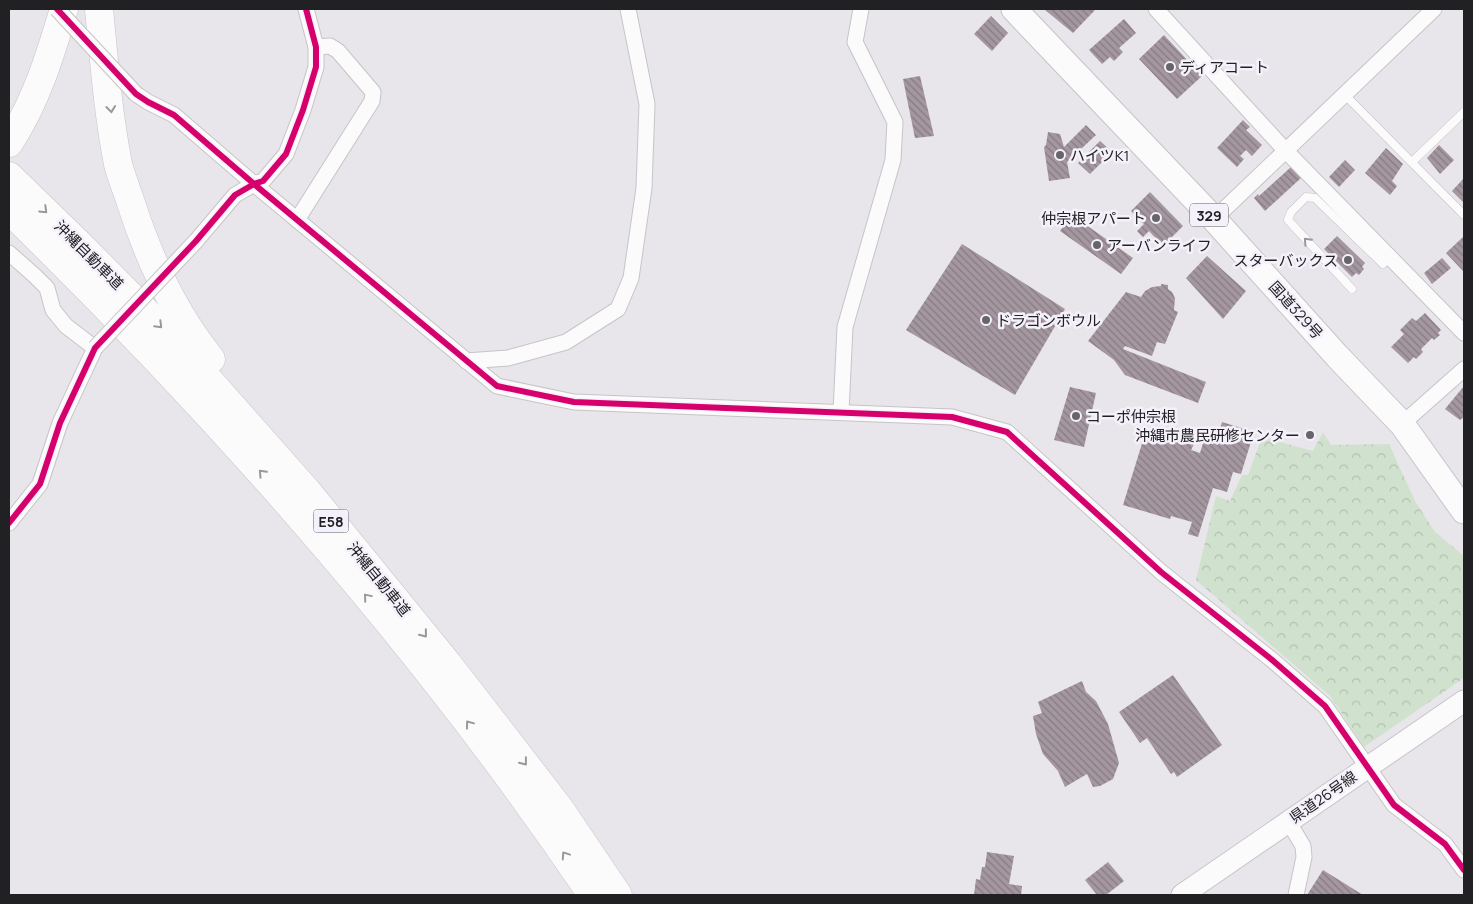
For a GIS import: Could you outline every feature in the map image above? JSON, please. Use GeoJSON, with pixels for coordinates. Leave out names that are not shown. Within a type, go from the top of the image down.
{"type":"FeatureCollection","features":[{"type":"Feature","properties":{"kind":"highway"},"geometry":{"type":"LineString","coordinates":[[11,129],[21,91],[36,54],[48,9]]}},
{"type":"Feature","properties":{"kind":"highway"},"geometry":{"type":"LineString","coordinates":[[11,129],[35,97],[64,9]]}},
{"type":"Feature","properties":{"kind":"highway"},"geometry":{"type":"LineString","coordinates":[[100,9],[112,124],[119,166],[148,252],[171,299],[187,326],[209,357],[290,452],[306,491]]}},
{"type":"Feature","properties":{"kind":"highway","name":"国道329号"},"geometry":{"type":"LineString","coordinates":[[1014,9],[1214,220],[1337,356],[1402,424],[1464,511]]}},
{"type":"Feature","properties":{"kind":"highway","name":"沖縄自動車道"},"geometry":{"type":"LineString","coordinates":[[9,176],[170,336],[306,491],[448,664],[531,770],[560,809],[618,895]]}},
{"type":"Feature","properties":{"kind":"highway","name":"沖縄自動車道"},"geometry":{"type":"LineString","coordinates":[[9,210],[67,266],[153,355],[271,482],[438,683],[540,819],[592,895]]}},
{"type":"Feature","properties":{"kind":"highway"},"geometry":{"type":"LineString","coordinates":[[9,226],[67,266]]}},
{"type":"Feature","properties":{"kind":"main road","name":"県道26号線"},"geometry":{"type":"LineString","coordinates":[[1182,895],[1464,701]]}},
{"type":"Feature","properties":{"kind":"street"},"geometry":{"type":"LineString","coordinates":[[57,9],[136,94],[174,115],[497,386],[574,402],[952,417],[1007,432],[1161,572],[1271,659],[1325,706],[1394,805],[1445,844],[1464,870]]}},
{"type":"Feature","properties":{"kind":"street"},"geometry":{"type":"LineString","coordinates":[[9,523],[40,484],[60,423],[95,348],[196,241],[235,195],[263,181],[286,154],[303,110],[316,68],[316,47],[306,9]]}},
{"type":"Feature","properties":{"kind":"street"},"geometry":{"type":"LineString","coordinates":[[466,361],[508,358],[566,342],[618,309],[631,278],[644,188],[647,104],[628,9]]}},
{"type":"Feature","properties":{"kind":"street"},"geometry":{"type":"LineString","coordinates":[[841,412],[845,328],[893,160],[894,150],[895,122],[855,42],[861,9]]}},
{"type":"Feature","properties":{"kind":"street"},"geometry":{"type":"LineString","coordinates":[[1156,9],[1285,150],[1464,333]]}},
{"type":"Feature","properties":{"kind":"street"},"geometry":{"type":"LineString","coordinates":[[1214,220],[1434,9]]}},
{"type":"Feature","properties":{"kind":"street"},"geometry":{"type":"LineString","coordinates":[[297,220],[372,101],[373,92],[338,51],[330,46],[316,47]]}},
{"type":"Feature","properties":{"kind":"street"},"geometry":{"type":"LineString","coordinates":[[9,253],[47,288],[53,310],[66,326],[95,348]]}},
{"type":"Feature","properties":{"kind":"street"},"geometry":{"type":"LineString","coordinates":[[1402,424],[1464,369]]}},
{"type":"Feature","properties":{"kind":"street"},"geometry":{"type":"LineString","coordinates":[[1288,821],[1303,846],[1304,857],[1296,895]]}},
{"type":"Feature","properties":{"kind":"lane"},"geometry":{"type":"LineString","coordinates":[[1344,94],[1464,215]]}},
{"type":"Feature","properties":{"kind":"lane"},"geometry":{"type":"LineString","coordinates":[[1412,162],[1464,112]]}},
{"type":"Feature","properties":{"kind":"lane"},"geometry":{"type":"LineString","coordinates":[[1352,289],[1288,220],[1291,212],[1306,197],[1315,198],[1383,264]]}},
{"type":"Feature","properties":{"kind":"green space"},"geometry":{"type":"Polygon","coordinates":[[[1323,432],[1331,445],[1389,444],[1415,501],[1435,532],[1464,556],[1464,678],[1364,747],[1330,696],[1196,580],[1216,496],[1230,501],[1242,475],[1248,475],[1262,437],[1313,451],[1323,432]]]}},
{"type":"Feature","properties":{"kind":"building"},"geometry":{"type":"Polygon","coordinates":[[[1044,9],[1096,9],[1073,33],[1044,9]]]}},
{"type":"Feature","properties":{"kind":"building"},"geometry":{"type":"Polygon","coordinates":[[[991,16],[1008,33],[992,51],[974,34],[991,16]]]}},
{"type":"Feature","properties":{"kind":"building"},"geometry":{"type":"Polygon","coordinates":[[[1124,19],[1136,33],[1119,48],[1123,52],[1114,61],[1110,57],[1102,64],[1089,50],[1124,19]]]}},
{"type":"Feature","properties":{"kind":"building","name":"ディアコート"},"geometry":{"type":"Polygon","coordinates":[[[1164,35],[1202,76],[1177,99],[1139,59],[1164,35]]]}},
{"type":"Feature","properties":{"kind":"building"},"geometry":{"type":"Polygon","coordinates":[[[920,76],[934,136],[915,138],[903,79],[920,76]]]}},
{"type":"Feature","properties":{"kind":"building"},"geometry":{"type":"Polygon","coordinates":[[[1243,120],[1250,127],[1246,130],[1262,145],[1252,156],[1246,150],[1240,156],[1244,159],[1237,167],[1217,148],[1243,120]]]}},
{"type":"Feature","properties":{"kind":"building","name":"ハイツK1"},"geometry":{"type":"Polygon","coordinates":[[[1086,125],[1096,135],[1067,162],[1070,178],[1049,181],[1044,147],[1048,132],[1060,134],[1064,147],[1086,125]]]}},
{"type":"Feature","properties":{"kind":"building"},"geometry":{"type":"Polygon","coordinates":[[[1100,141],[1112,152],[1090,174],[1078,163],[1100,141]]]}},
{"type":"Feature","properties":{"kind":"building"},"geometry":{"type":"Polygon","coordinates":[[[1439,145],[1454,160],[1440,174],[1427,158],[1439,145]]]}},
{"type":"Feature","properties":{"kind":"building"},"geometry":{"type":"Polygon","coordinates":[[[1386,148],[1403,164],[1392,181],[1397,186],[1390,195],[1365,173],[1386,148]]]}},
{"type":"Feature","properties":{"kind":"building"},"geometry":{"type":"Polygon","coordinates":[[[1345,160],[1355,170],[1339,187],[1329,177],[1345,160]]]}},
{"type":"Feature","properties":{"kind":"building"},"geometry":{"type":"Polygon","coordinates":[[[1291,167],[1301,178],[1265,211],[1254,198],[1258,194],[1259,196],[1291,167]]]}},
{"type":"Feature","properties":{"kind":"building"},"geometry":{"type":"Polygon","coordinates":[[[1464,178],[1464,203],[1452,191],[1464,178]]]}},
{"type":"Feature","properties":{"kind":"building","name":"仲宗根アパート"},"geometry":{"type":"Polygon","coordinates":[[[1150,192],[1183,226],[1163,246],[1149,231],[1143,237],[1137,231],[1144,224],[1131,211],[1150,192]]]}},
{"type":"Feature","properties":{"kind":"building","name":"アーバンライフ"},"geometry":{"type":"Polygon","coordinates":[[[1072,215],[1133,258],[1121,274],[1060,231],[1072,215]]]}},
{"type":"Feature","properties":{"kind":"building"},"geometry":{"type":"Polygon","coordinates":[[[1337,236],[1365,263],[1362,267],[1364,269],[1359,275],[1356,273],[1352,277],[1324,249],[1337,236]]]}},
{"type":"Feature","properties":{"kind":"building"},"geometry":{"type":"Polygon","coordinates":[[[1463,237],[1464,269],[1463,271],[1446,253],[1463,237]]]}},
{"type":"Feature","properties":{"kind":"building","name":"ドラゴンボウル"},"geometry":{"type":"Polygon","coordinates":[[[962,244],[1065,309],[1015,395],[906,330],[962,244]]]}},
{"type":"Feature","properties":{"kind":"building"},"geometry":{"type":"Polygon","coordinates":[[[1207,256],[1246,291],[1223,319],[1186,278],[1207,256]]]}},
{"type":"Feature","properties":{"kind":"building"},"geometry":{"type":"Polygon","coordinates":[[[1442,258],[1451,268],[1432,284],[1424,273],[1442,258]]]}},
{"type":"Feature","properties":{"kind":"building"},"geometry":{"type":"Polygon","coordinates":[[[1161,284],[1168,285],[1168,289],[1175,298],[1174,310],[1178,312],[1165,344],[1157,342],[1152,356],[1125,346],[1123,349],[1206,382],[1198,403],[1125,375],[1114,360],[1088,341],[1126,292],[1141,297],[1145,291],[1152,287],[1161,286],[1161,284]]]}},
{"type":"Feature","properties":{"kind":"building"},"geometry":{"type":"Polygon","coordinates":[[[1425,313],[1441,330],[1438,333],[1440,335],[1434,340],[1432,338],[1421,349],[1423,352],[1416,359],[1414,357],[1408,363],[1391,347],[1404,334],[1400,330],[1412,318],[1416,321],[1425,313]]]}},
{"type":"Feature","properties":{"kind":"building"},"geometry":{"type":"Polygon","coordinates":[[[1464,386],[1464,417],[1460,420],[1445,409],[1464,386]]]}},
{"type":"Feature","properties":{"kind":"building","name":"コーポ仲宗根"},"geometry":{"type":"Polygon","coordinates":[[[1070,387],[1096,393],[1084,447],[1054,440],[1070,387]]]}},
{"type":"Feature","properties":{"kind":"building"},"geometry":{"type":"Polygon","coordinates":[[[1222,422],[1254,432],[1241,474],[1233,472],[1227,492],[1213,488],[1198,537],[1188,534],[1192,522],[1171,516],[1170,519],[1123,505],[1144,437],[1150,439],[1153,431],[1194,444],[1191,450],[1200,453],[1205,437],[1217,440],[1222,422]]]}},
{"type":"Feature","properties":{"kind":"building"},"geometry":{"type":"Polygon","coordinates":[[[1173,675],[1222,745],[1177,777],[1174,772],[1171,774],[1147,738],[1140,743],[1119,712],[1173,675]]]}},
{"type":"Feature","properties":{"kind":"building"},"geometry":{"type":"Polygon","coordinates":[[[1082,681],[1086,692],[1096,701],[1108,724],[1119,763],[1113,779],[1100,786],[1093,787],[1087,774],[1065,787],[1058,771],[1043,754],[1036,734],[1033,716],[1042,713],[1038,702],[1082,681]]]}},
{"type":"Feature","properties":{"kind":"building"},"geometry":{"type":"Polygon","coordinates":[[[987,852],[1014,856],[1009,884],[1022,886],[1021,895],[974,895],[976,879],[980,880],[982,867],[985,867],[987,852]]]}},
{"type":"Feature","properties":{"kind":"building"},"geometry":{"type":"Polygon","coordinates":[[[1108,862],[1124,881],[1106,895],[1097,895],[1085,880],[1108,862]]]}},
{"type":"Feature","properties":{"kind":"building"},"geometry":{"type":"Polygon","coordinates":[[[1323,870],[1363,895],[1307,895],[1323,870]]]}},
{"type":"Feature","properties":{"kind":"cycle path"},"geometry":{"type":"LineString","coordinates":[[57,9],[136,94],[174,115],[497,386],[574,402],[952,417],[1007,432],[1161,572],[1271,659],[1325,706],[1394,805],[1445,844],[1464,870]]}},
{"type":"Feature","properties":{"kind":"cycle path"},"geometry":{"type":"LineString","coordinates":[[9,523],[40,484],[60,423],[95,348],[196,241],[235,195],[263,181],[286,154],[303,110],[316,67],[316,47],[306,9]]}},
{"type":"Feature","properties":{"kind":"place","name":"ディアコート"},"geometry":{"type":"Point","coordinates":[1170,67]}},
{"type":"Feature","properties":{"kind":"place","name":"ハイツK1"},"geometry":{"type":"Point","coordinates":[1060,155]}},
{"type":"Feature","properties":{"kind":"place","name":"仲宗根アパート"},"geometry":{"type":"Point","coordinates":[1156,218]}},
{"type":"Feature","properties":{"kind":"place","name":"アーバンライフ"},"geometry":{"type":"Point","coordinates":[1097,245]}},
{"type":"Feature","properties":{"kind":"place","name":"スターバックス"},"geometry":{"type":"Point","coordinates":[1348,260]}},
{"type":"Feature","properties":{"kind":"place","name":"ドラゴンボウル"},"geometry":{"type":"Point","coordinates":[986,320]}},
{"type":"Feature","properties":{"kind":"place","name":"コーポ仲宗根"},"geometry":{"type":"Point","coordinates":[1076,416]}},
{"type":"Feature","properties":{"kind":"place","name":"沖縄市農民研修センター"},"geometry":{"type":"Point","coordinates":[1310,435]}}]}
